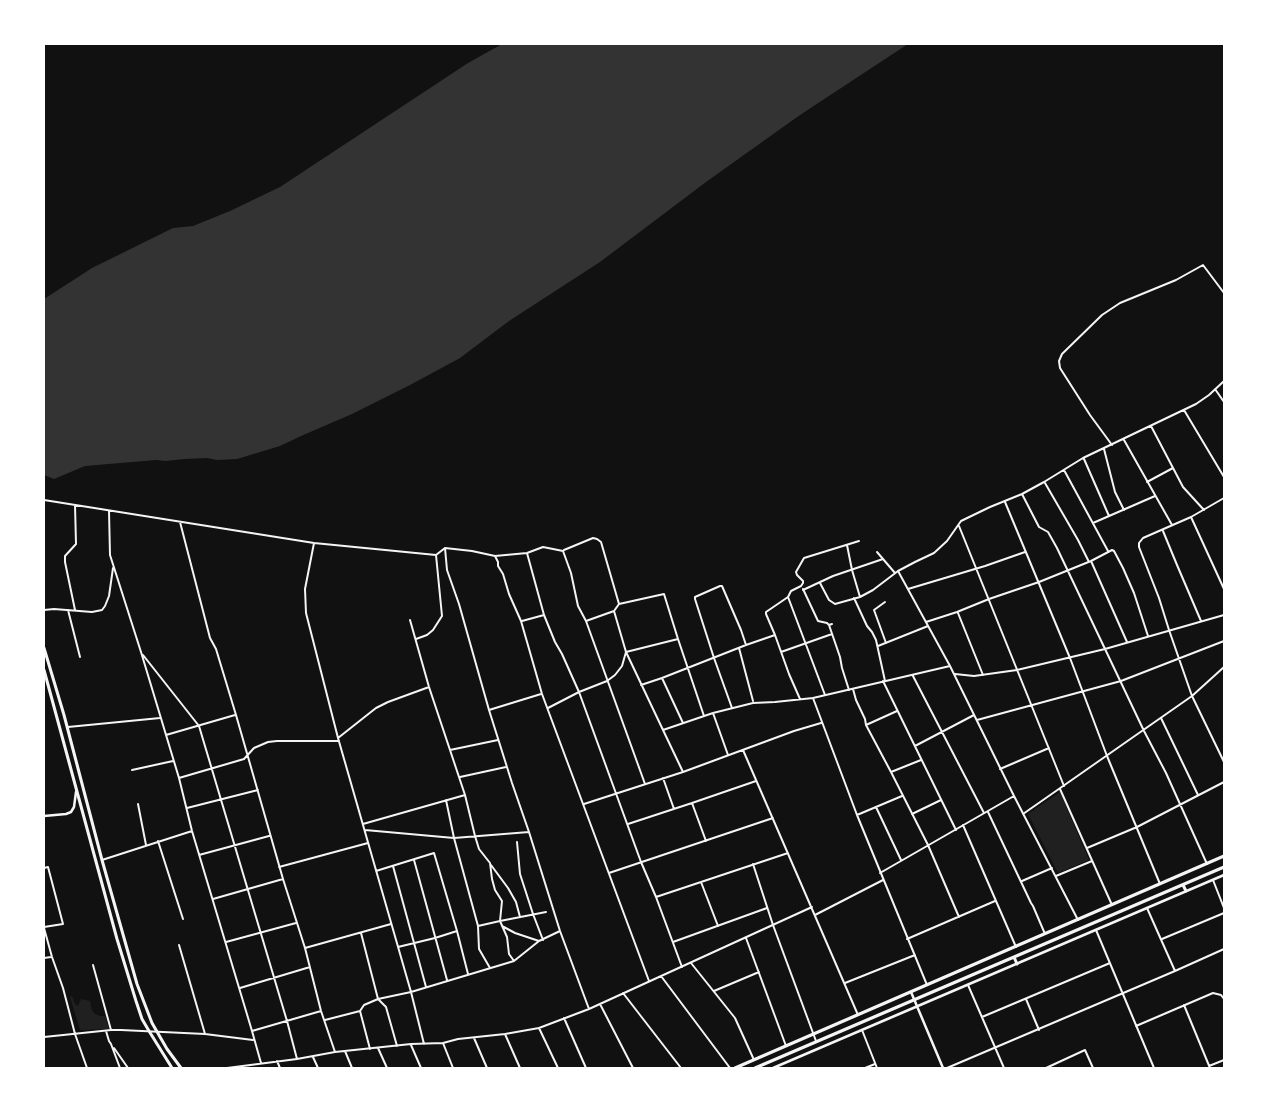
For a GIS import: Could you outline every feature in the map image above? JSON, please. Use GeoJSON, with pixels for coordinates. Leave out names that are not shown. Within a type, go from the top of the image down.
{"type":"FeatureCollection","features":[{"type":"Feature","properties":{"kind":"main road"},"geometry":{"type":"LineString","coordinates":[[44,648],[132,971],[141,997],[157,1032],[181,1068]]}},
{"type":"Feature","properties":{"kind":"main road"},"geometry":{"type":"LineString","coordinates":[[44,670],[46,686],[57,718],[136,1002],[149,1032],[172,1068]]}},
{"type":"Feature","properties":{"kind":"main road"},"geometry":{"type":"LineString","coordinates":[[57,718],[64,716]]}},
{"type":"Feature","properties":{"kind":"main road"},"geometry":{"type":"LineString","coordinates":[[735,1068],[1224,856]]}},
{"type":"Feature","properties":{"kind":"main road"},"geometry":{"type":"LineString","coordinates":[[755,1068],[1224,867]]}},
{"type":"Feature","properties":{"kind":"main road"},"geometry":{"type":"LineString","coordinates":[[1183,885],[1186,891]]}},
{"type":"Feature","properties":{"kind":"main road"},"geometry":{"type":"LineString","coordinates":[[1091,914],[1094,923]]}},
{"type":"Feature","properties":{"kind":"main road"},"geometry":{"type":"LineString","coordinates":[[117,939],[124,937]]}},
{"type":"Feature","properties":{"kind":"main road"},"geometry":{"type":"LineString","coordinates":[[1014,957],[1017,964]]}},
{"type":"Feature","properties":{"kind":"main road"},"geometry":{"type":"LineString","coordinates":[[801,1040],[804,1047]]}},
{"type":"Feature","properties":{"kind":"street"},"geometry":{"type":"LineString","coordinates":[[1112,445],[1060,368],[1059,361],[1062,354],[1102,315],[1120,303],[1176,280],[1203,265],[1224,293]]}},
{"type":"Feature","properties":{"kind":"street"},"geometry":{"type":"LineString","coordinates":[[820,583],[829,600],[835,604],[860,597],[873,590],[898,571],[934,553],[947,541],[961,521],[1022,494],[1083,458],[1184,410],[1206,397],[1224,381]]}},
{"type":"Feature","properties":{"kind":"street"},"geometry":{"type":"LineString","coordinates":[[1215,389],[1224,402]]}},
{"type":"Feature","properties":{"kind":"street"},"geometry":{"type":"LineString","coordinates":[[1184,410],[1224,477]]}},
{"type":"Feature","properties":{"kind":"street"},"geometry":{"type":"LineString","coordinates":[[1151,426],[1183,487],[1204,510]]}},
{"type":"Feature","properties":{"kind":"street"},"geometry":{"type":"LineString","coordinates":[[1123,440],[1172,525]]}},
{"type":"Feature","properties":{"kind":"street"},"geometry":{"type":"LineString","coordinates":[[1104,449],[1115,492],[1124,510]]}},
{"type":"Feature","properties":{"kind":"street"},"geometry":{"type":"LineString","coordinates":[[1083,458],[1109,516]]}},
{"type":"Feature","properties":{"kind":"street"},"geometry":{"type":"LineString","coordinates":[[1147,482],[1173,468]]}},
{"type":"Feature","properties":{"kind":"street"},"geometry":{"type":"LineString","coordinates":[[1064,470],[1108,552]]}},
{"type":"Feature","properties":{"kind":"street"},"geometry":{"type":"LineString","coordinates":[[1044,482],[1090,561],[1127,642]]}},
{"type":"Feature","properties":{"kind":"street"},"geometry":{"type":"LineString","coordinates":[[1022,494],[1039,527],[1048,532],[1052,538],[1166,773],[1207,864]]}},
{"type":"Feature","properties":{"kind":"street"},"geometry":{"type":"LineString","coordinates":[[1093,523],[1155,496]]}},
{"type":"Feature","properties":{"kind":"street"},"geometry":{"type":"LineString","coordinates":[[1224,498],[1191,517],[1143,538],[1139,543],[1192,696],[1224,762]]}},
{"type":"Feature","properties":{"kind":"street"},"geometry":{"type":"LineString","coordinates":[[44,500],[314,543],[436,555],[445,548],[496,556],[527,553],[543,547],[563,551],[593,538],[601,542],[619,604]]}},
{"type":"Feature","properties":{"kind":"street"},"geometry":{"type":"LineString","coordinates":[[1005,501],[1160,884]]}},
{"type":"Feature","properties":{"kind":"street"},"geometry":{"type":"LineString","coordinates":[[75,505],[76,544],[65,556],[75,610]]}},
{"type":"Feature","properties":{"kind":"street"},"geometry":{"type":"LineString","coordinates":[[109,510],[110,555],[142,652],[260,1063]]}},
{"type":"Feature","properties":{"kind":"street"},"geometry":{"type":"LineString","coordinates":[[1191,517],[1224,588]]}},
{"type":"Feature","properties":{"kind":"street"},"geometry":{"type":"LineString","coordinates":[[179,522],[210,638],[216,649],[236,715],[279,867],[305,948],[321,1011],[335,1052]]}},
{"type":"Feature","properties":{"kind":"street"},"geometry":{"type":"LineString","coordinates":[[959,525],[1064,786]]}},
{"type":"Feature","properties":{"kind":"street"},"geometry":{"type":"LineString","coordinates":[[1163,530],[1201,620]]}},
{"type":"Feature","properties":{"kind":"street"},"geometry":{"type":"LineString","coordinates":[[849,690],[829,625],[818,621],[801,586],[803,581],[796,572],[804,558],[859,541]]}},
{"type":"Feature","properties":{"kind":"street"},"geometry":{"type":"LineString","coordinates":[[314,543],[305,589],[306,613],[339,740],[424,1044]]}},
{"type":"Feature","properties":{"kind":"street"},"geometry":{"type":"LineString","coordinates":[[847,545],[860,597]]}},
{"type":"Feature","properties":{"kind":"street"},"geometry":{"type":"LineString","coordinates":[[445,548],[447,570],[459,604],[488,710],[560,932],[589,1009]]}},
{"type":"Feature","properties":{"kind":"street"},"geometry":{"type":"LineString","coordinates":[[926,622],[1039,582],[1112,550],[1123,568],[1148,636]]}},
{"type":"Feature","properties":{"kind":"street"},"geometry":{"type":"LineString","coordinates":[[563,551],[571,573],[578,606],[586,621],[645,784]]}},
{"type":"Feature","properties":{"kind":"street"},"geometry":{"type":"LineString","coordinates":[[877,552],[895,573]]}},
{"type":"Feature","properties":{"kind":"street"},"geometry":{"type":"LineString","coordinates":[[908,589],[1026,552]]}},
{"type":"Feature","properties":{"kind":"street"},"geometry":{"type":"LineString","coordinates":[[527,553],[544,615],[579,692],[641,862],[682,967]]}},
{"type":"Feature","properties":{"kind":"street"},"geometry":{"type":"LineString","coordinates":[[416,639],[427,635],[433,630],[442,616],[436,555]]}},
{"type":"Feature","properties":{"kind":"street"},"geometry":{"type":"LineString","coordinates":[[496,556],[499,568],[521,621],[542,694],[649,981]]}},
{"type":"Feature","properties":{"kind":"street"},"geometry":{"type":"LineString","coordinates":[[803,590],[834,576],[883,559]]}},
{"type":"Feature","properties":{"kind":"street"},"geometry":{"type":"LineString","coordinates":[[44,610],[92,612],[102,610],[109,596],[114,566]]}},
{"type":"Feature","properties":{"kind":"street"},"geometry":{"type":"LineString","coordinates":[[898,571],[950,666],[1000,769],[1078,920]]}},
{"type":"Feature","properties":{"kind":"street"},"geometry":{"type":"LineString","coordinates":[[732,708],[695,597],[720,586],[723,588],[742,630],[746,645]]}},
{"type":"Feature","properties":{"kind":"street"},"geometry":{"type":"LineString","coordinates":[[800,699],[766,612],[788,598],[791,591],[801,586]]}},
{"type":"Feature","properties":{"kind":"street"},"geometry":{"type":"LineString","coordinates":[[586,621],[614,611],[619,604],[664,594],[704,716]]}},
{"type":"Feature","properties":{"kind":"street"},"geometry":{"type":"LineString","coordinates":[[788,598],[825,695]]}},
{"type":"Feature","properties":{"kind":"street"},"geometry":{"type":"LineString","coordinates":[[854,598],[878,646],[884,681],[956,830]]}},
{"type":"Feature","properties":{"kind":"street"},"geometry":{"type":"LineString","coordinates":[[885,602],[874,610],[886,642]]}},
{"type":"Feature","properties":{"kind":"street"},"geometry":{"type":"LineString","coordinates":[[68,610],[80,657]]}},
{"type":"Feature","properties":{"kind":"street"},"geometry":{"type":"LineString","coordinates":[[614,611],[626,652],[683,772]]}},
{"type":"Feature","properties":{"kind":"street"},"geometry":{"type":"LineString","coordinates":[[957,612],[983,676]]}},
{"type":"Feature","properties":{"kind":"street"},"geometry":{"type":"LineString","coordinates":[[521,621],[544,615]]}},
{"type":"Feature","properties":{"kind":"street"},"geometry":{"type":"LineString","coordinates":[[954,674],[983,676],[1017,670],[1105,649],[1201,620],[1224,615]]}},
{"type":"Feature","properties":{"kind":"street"},"geometry":{"type":"LineString","coordinates":[[410,620],[429,687],[465,795],[479,848],[512,895],[520,917]]}},
{"type":"Feature","properties":{"kind":"street"},"geometry":{"type":"LineString","coordinates":[[878,646],[928,626]]}},
{"type":"Feature","properties":{"kind":"street"},"geometry":{"type":"LineString","coordinates":[[781,652],[832,634]]}},
{"type":"Feature","properties":{"kind":"street"},"geometry":{"type":"LineString","coordinates":[[641,685],[776,635]]}},
{"type":"Feature","properties":{"kind":"street"},"geometry":{"type":"LineString","coordinates":[[626,652],[678,639]]}},
{"type":"Feature","properties":{"kind":"street"},"geometry":{"type":"LineString","coordinates":[[976,720],[1121,681],[1224,641]]}},
{"type":"Feature","properties":{"kind":"street"},"geometry":{"type":"LineString","coordinates":[[740,648],[754,703]]}},
{"type":"Feature","properties":{"kind":"street"},"geometry":{"type":"LineString","coordinates":[[142,652],[199,726],[213,768],[297,1059]]}},
{"type":"Feature","properties":{"kind":"street"},"geometry":{"type":"LineString","coordinates":[[548,708],[579,692],[607,681],[622,666],[626,652]]}},
{"type":"Feature","properties":{"kind":"street"},"geometry":{"type":"LineString","coordinates":[[663,730],[712,713],[754,703],[813,698],[950,666]]}},
{"type":"Feature","properties":{"kind":"street"},"geometry":{"type":"LineString","coordinates":[[1023,814],[1192,696],[1224,667]]}},
{"type":"Feature","properties":{"kind":"street"},"geometry":{"type":"LineString","coordinates":[[912,675],[984,813]]}},
{"type":"Feature","properties":{"kind":"street"},"geometry":{"type":"LineString","coordinates":[[662,678],[683,723]]}},
{"type":"Feature","properties":{"kind":"street"},"geometry":{"type":"LineString","coordinates":[[178,778],[244,759],[254,748],[268,742],[339,740],[376,708],[429,687]]}},
{"type":"Feature","properties":{"kind":"street"},"geometry":{"type":"LineString","coordinates":[[853,689],[866,725],[928,845],[959,917]]}},
{"type":"Feature","properties":{"kind":"street"},"geometry":{"type":"LineString","coordinates":[[488,710],[542,694]]}},
{"type":"Feature","properties":{"kind":"street"},"geometry":{"type":"LineString","coordinates":[[813,698],[880,873],[927,985]]}},
{"type":"Feature","properties":{"kind":"street"},"geometry":{"type":"LineString","coordinates":[[866,725],[897,710]]}},
{"type":"Feature","properties":{"kind":"street"},"geometry":{"type":"LineString","coordinates":[[712,713],[728,755]]}},
{"type":"Feature","properties":{"kind":"street"},"geometry":{"type":"LineString","coordinates":[[166,735],[236,715]]}},
{"type":"Feature","properties":{"kind":"street"},"geometry":{"type":"LineString","coordinates":[[915,746],[974,715]]}},
{"type":"Feature","properties":{"kind":"street"},"geometry":{"type":"LineString","coordinates":[[67,728],[160,718]]}},
{"type":"Feature","properties":{"kind":"street"},"geometry":{"type":"LineString","coordinates":[[1161,718],[1198,795]]}},
{"type":"Feature","properties":{"kind":"street"},"geometry":{"type":"LineString","coordinates":[[584,804],[683,772],[822,723]]}},
{"type":"Feature","properties":{"kind":"street"},"geometry":{"type":"LineString","coordinates":[[450,750],[498,740]]}},
{"type":"Feature","properties":{"kind":"street"},"geometry":{"type":"LineString","coordinates":[[1000,769],[1049,748]]}},
{"type":"Feature","properties":{"kind":"street"},"geometry":{"type":"LineString","coordinates":[[743,750],[858,1015]]}},
{"type":"Feature","properties":{"kind":"street"},"geometry":{"type":"LineString","coordinates":[[891,772],[922,760]]}},
{"type":"Feature","properties":{"kind":"street"},"geometry":{"type":"LineString","coordinates":[[132,770],[173,761]]}},
{"type":"Feature","properties":{"kind":"street"},"geometry":{"type":"LineString","coordinates":[[459,777],[506,767]]}},
{"type":"Feature","properties":{"kind":"street"},"geometry":{"type":"LineString","coordinates":[[662,778],[674,809]]}},
{"type":"Feature","properties":{"kind":"street"},"geometry":{"type":"LineString","coordinates":[[628,824],[756,780]]}},
{"type":"Feature","properties":{"kind":"street"},"geometry":{"type":"LineString","coordinates":[[1087,848],[1137,827],[1224,782]]}},
{"type":"Feature","properties":{"kind":"street"},"geometry":{"type":"LineString","coordinates":[[1060,789],[1112,905]]}},
{"type":"Feature","properties":{"kind":"street"},"geometry":{"type":"LineString","coordinates":[[44,816],[71,812],[74,807],[77,790]]}},
{"type":"Feature","properties":{"kind":"street"},"geometry":{"type":"LineString","coordinates":[[187,809],[258,790]]}},
{"type":"Feature","properties":{"kind":"street"},"geometry":{"type":"LineString","coordinates":[[363,824],[465,795]]}},
{"type":"Feature","properties":{"kind":"street"},"geometry":{"type":"LineString","coordinates":[[857,815],[902,796]]}},
{"type":"Feature","properties":{"kind":"street"},"geometry":{"type":"LineString","coordinates":[[880,873],[1014,796]]}},
{"type":"Feature","properties":{"kind":"street"},"geometry":{"type":"LineString","coordinates":[[446,800],[454,838],[478,926],[479,949],[490,968]]}},
{"type":"Feature","properties":{"kind":"street"},"geometry":{"type":"LineString","coordinates":[[911,814],[941,800]]}},
{"type":"Feature","properties":{"kind":"street"},"geometry":{"type":"LineString","coordinates":[[692,803],[706,840]]}},
{"type":"Feature","properties":{"kind":"street"},"geometry":{"type":"LineString","coordinates":[[138,804],[146,845]]}},
{"type":"Feature","properties":{"kind":"street"},"geometry":{"type":"LineString","coordinates":[[876,807],[901,860]]}},
{"type":"Feature","properties":{"kind":"street"},"geometry":{"type":"LineString","coordinates":[[988,811],[1045,934]]}},
{"type":"Feature","properties":{"kind":"street"},"geometry":{"type":"LineString","coordinates":[[609,873],[773,818]]}},
{"type":"Feature","properties":{"kind":"street"},"geometry":{"type":"LineString","coordinates":[[963,825],[1016,947]]}},
{"type":"Feature","properties":{"kind":"street"},"geometry":{"type":"LineString","coordinates":[[364,830],[454,838],[529,832]]}},
{"type":"Feature","properties":{"kind":"street"},"geometry":{"type":"LineString","coordinates":[[102,860],[192,831]]}},
{"type":"Feature","properties":{"kind":"street"},"geometry":{"type":"LineString","coordinates":[[199,855],[270,835]]}},
{"type":"Feature","properties":{"kind":"street"},"geometry":{"type":"LineString","coordinates":[[158,841],[183,919]]}},
{"type":"Feature","properties":{"kind":"street"},"geometry":{"type":"LineString","coordinates":[[517,842],[520,874],[532,914],[543,940]]}},
{"type":"Feature","properties":{"kind":"street"},"geometry":{"type":"LineString","coordinates":[[279,867],[368,843]]}},
{"type":"Feature","properties":{"kind":"street"},"geometry":{"type":"LineString","coordinates":[[376,871],[434,853],[468,974]]}},
{"type":"Feature","properties":{"kind":"street"},"geometry":{"type":"LineString","coordinates":[[656,897],[788,853]]}},
{"type":"Feature","properties":{"kind":"street"},"geometry":{"type":"LineString","coordinates":[[414,860],[447,980]]}},
{"type":"Feature","properties":{"kind":"street"},"geometry":{"type":"LineString","coordinates":[[1056,876],[1092,861]]}},
{"type":"Feature","properties":{"kind":"street"},"geometry":{"type":"LineString","coordinates":[[490,864],[495,890],[502,901],[500,921],[507,937],[509,954],[514,961]]}},
{"type":"Feature","properties":{"kind":"street"},"geometry":{"type":"LineString","coordinates":[[754,864],[773,925],[817,1042]]}},
{"type":"Feature","properties":{"kind":"street"},"geometry":{"type":"LineString","coordinates":[[393,866],[426,986]]}},
{"type":"Feature","properties":{"kind":"street"},"geometry":{"type":"LineString","coordinates":[[44,868],[48,867],[63,924],[44,927],[75,1034],[87,1068]]}},
{"type":"Feature","properties":{"kind":"street"},"geometry":{"type":"LineString","coordinates":[[1021,882],[1052,868]]}},
{"type":"Feature","properties":{"kind":"street"},"geometry":{"type":"LineString","coordinates":[[773,1068],[1224,875]]}},
{"type":"Feature","properties":{"kind":"street"},"geometry":{"type":"LineString","coordinates":[[213,898],[283,879]]}},
{"type":"Feature","properties":{"kind":"street"},"geometry":{"type":"LineString","coordinates":[[815,914],[883,880]]}},
{"type":"Feature","properties":{"kind":"street"},"geometry":{"type":"LineString","coordinates":[[1213,880],[1224,908]]}},
{"type":"Feature","properties":{"kind":"street"},"geometry":{"type":"LineString","coordinates":[[701,882],[718,926]]}},
{"type":"Feature","properties":{"kind":"street"},"geometry":{"type":"LineString","coordinates":[[907,939],[996,900]]}},
{"type":"Feature","properties":{"kind":"street"},"geometry":{"type":"LineString","coordinates":[[673,942],[767,908]]}},
{"type":"Feature","properties":{"kind":"street"},"geometry":{"type":"LineString","coordinates":[[227,1068],[246,1067],[260,1063],[335,1052],[411,1044],[442,1043],[458,1039],[539,1028],[589,1009],[812,908]]}},
{"type":"Feature","properties":{"kind":"street"},"geometry":{"type":"LineString","coordinates":[[1147,908],[1175,971]]}},
{"type":"Feature","properties":{"kind":"street"},"geometry":{"type":"LineString","coordinates":[[478,926],[546,912]]}},
{"type":"Feature","properties":{"kind":"street"},"geometry":{"type":"LineString","coordinates":[[1162,939],[1224,913]]}},
{"type":"Feature","properties":{"kind":"street"},"geometry":{"type":"LineString","coordinates":[[225,942],[296,923]]}},
{"type":"Feature","properties":{"kind":"street"},"geometry":{"type":"LineString","coordinates":[[305,948],[391,924]]}},
{"type":"Feature","properties":{"kind":"street"},"geometry":{"type":"LineString","coordinates":[[502,926],[515,933],[539,941]]}},
{"type":"Feature","properties":{"kind":"street"},"geometry":{"type":"LineString","coordinates":[[1096,930],[1154,1068]]}},
{"type":"Feature","properties":{"kind":"street"},"geometry":{"type":"LineString","coordinates":[[398,946],[457,931]]}},
{"type":"Feature","properties":{"kind":"street"},"geometry":{"type":"LineString","coordinates":[[324,1020],[360,1011],[364,1006],[378,999],[411,992],[514,961],[539,941],[560,932]]}},
{"type":"Feature","properties":{"kind":"street"},"geometry":{"type":"LineString","coordinates":[[361,933],[378,999],[386,1007],[397,1046]]}},
{"type":"Feature","properties":{"kind":"street"},"geometry":{"type":"LineString","coordinates":[[746,938],[786,1046]]}},
{"type":"Feature","properties":{"kind":"street"},"geometry":{"type":"LineString","coordinates":[[179,945],[205,1034]]}},
{"type":"Feature","properties":{"kind":"street"},"geometry":{"type":"LineString","coordinates":[[947,1068],[1224,949]]}},
{"type":"Feature","properties":{"kind":"street"},"geometry":{"type":"LineString","coordinates":[[844,983],[915,955]]}},
{"type":"Feature","properties":{"kind":"street"},"geometry":{"type":"LineString","coordinates":[[44,958],[52,957]]}},
{"type":"Feature","properties":{"kind":"street"},"geometry":{"type":"LineString","coordinates":[[691,963],[735,1018],[754,1060]]}},
{"type":"Feature","properties":{"kind":"street"},"geometry":{"type":"LineString","coordinates":[[982,1017],[1110,963]]}},
{"type":"Feature","properties":{"kind":"street"},"geometry":{"type":"LineString","coordinates":[[93,964],[111,1030]]}},
{"type":"Feature","properties":{"kind":"street"},"geometry":{"type":"LineString","coordinates":[[239,988],[310,967]]}},
{"type":"Feature","properties":{"kind":"street"},"geometry":{"type":"LineString","coordinates":[[714,991],[759,972]]}},
{"type":"Feature","properties":{"kind":"street"},"geometry":{"type":"LineString","coordinates":[[661,976],[730,1068]]}},
{"type":"Feature","properties":{"kind":"street"},"geometry":{"type":"LineString","coordinates":[[968,985],[1004,1068]]}},
{"type":"Feature","properties":{"kind":"street"},"geometry":{"type":"LineString","coordinates":[[911,992],[943,1068]]}},
{"type":"Feature","properties":{"kind":"street"},"geometry":{"type":"LineString","coordinates":[[1136,1026],[1213,993],[1224,999]]}},
{"type":"Feature","properties":{"kind":"street"},"geometry":{"type":"LineString","coordinates":[[623,994],[681,1068]]}},
{"type":"Feature","properties":{"kind":"street"},"geometry":{"type":"LineString","coordinates":[[1026,999],[1039,1030]]}},
{"type":"Feature","properties":{"kind":"street"},"geometry":{"type":"LineString","coordinates":[[600,1004],[633,1068]]}},
{"type":"Feature","properties":{"kind":"street"},"geometry":{"type":"LineString","coordinates":[[1184,1005],[1209,1067],[1224,1060]]}},
{"type":"Feature","properties":{"kind":"street"},"geometry":{"type":"LineString","coordinates":[[252,1031],[321,1011]]}},
{"type":"Feature","properties":{"kind":"street"},"geometry":{"type":"LineString","coordinates":[[360,1011],[370,1049]]}},
{"type":"Feature","properties":{"kind":"street"},"geometry":{"type":"LineString","coordinates":[[564,1018],[586,1068]]}},
{"type":"Feature","properties":{"kind":"street"},"geometry":{"type":"LineString","coordinates":[[539,1028],[558,1068]]}},
{"type":"Feature","properties":{"kind":"street"},"geometry":{"type":"LineString","coordinates":[[44,1037],[111,1030],[205,1034],[254,1040]]}},
{"type":"Feature","properties":{"kind":"street"},"geometry":{"type":"LineString","coordinates":[[862,1030],[877,1068]]}},
{"type":"Feature","properties":{"kind":"street"},"geometry":{"type":"LineString","coordinates":[[106,1031],[120,1068]]}},
{"type":"Feature","properties":{"kind":"street"},"geometry":{"type":"LineString","coordinates":[[505,1034],[520,1068]]}},
{"type":"Feature","properties":{"kind":"street"},"geometry":{"type":"LineString","coordinates":[[474,1038],[487,1068]]}},
{"type":"Feature","properties":{"kind":"street"},"geometry":{"type":"LineString","coordinates":[[442,1043],[453,1068]]}},
{"type":"Feature","properties":{"kind":"street"},"geometry":{"type":"LineString","coordinates":[[111,1044],[128,1068]]}},
{"type":"Feature","properties":{"kind":"street"},"geometry":{"type":"LineString","coordinates":[[411,1044],[421,1068]]}},
{"type":"Feature","properties":{"kind":"street"},"geometry":{"type":"LineString","coordinates":[[378,1048],[387,1068]]}},
{"type":"Feature","properties":{"kind":"street"},"geometry":{"type":"LineString","coordinates":[[1046,1068],[1085,1050],[1093,1068]]}},
{"type":"Feature","properties":{"kind":"street"},"geometry":{"type":"LineString","coordinates":[[345,1051],[352,1068]]}},
{"type":"Feature","properties":{"kind":"street"},"geometry":{"type":"LineString","coordinates":[[312,1056],[318,1068]]}},
{"type":"Feature","properties":{"kind":"street"},"geometry":{"type":"LineString","coordinates":[[277,1061],[280,1068]]}},
{"type":"Feature","properties":{"kind":"street"},"geometry":{"type":"LineString","coordinates":[[865,1068],[876,1064]]}},
{"type":"Feature","properties":{"kind":"shaded area"},"geometry":{"type":"Polygon","coordinates":[[[502,44],[908,44],[800,115],[706,182],[600,262],[509,321],[460,358],[352,414],[280,446],[237,459],[156,460],[85,466],[54,479],[44,475],[44,299],[92,268],[173,228],[193,226],[280,187],[468,63],[502,44]]]}},
{"type":"Feature","properties":{"kind":"shaded area"},"geometry":{"type":"Polygon","coordinates":[[[1060,792],[1089,860],[1058,873],[1028,814],[1060,792]]]}},
{"type":"Feature","properties":{"kind":"shaded area"},"geometry":{"type":"Polygon","coordinates":[[[72,996],[75,1004],[78,1006],[81,999],[90,1001],[95,1014],[105,1016],[109,1029],[80,1030],[70,997],[72,996]]]}}]}
